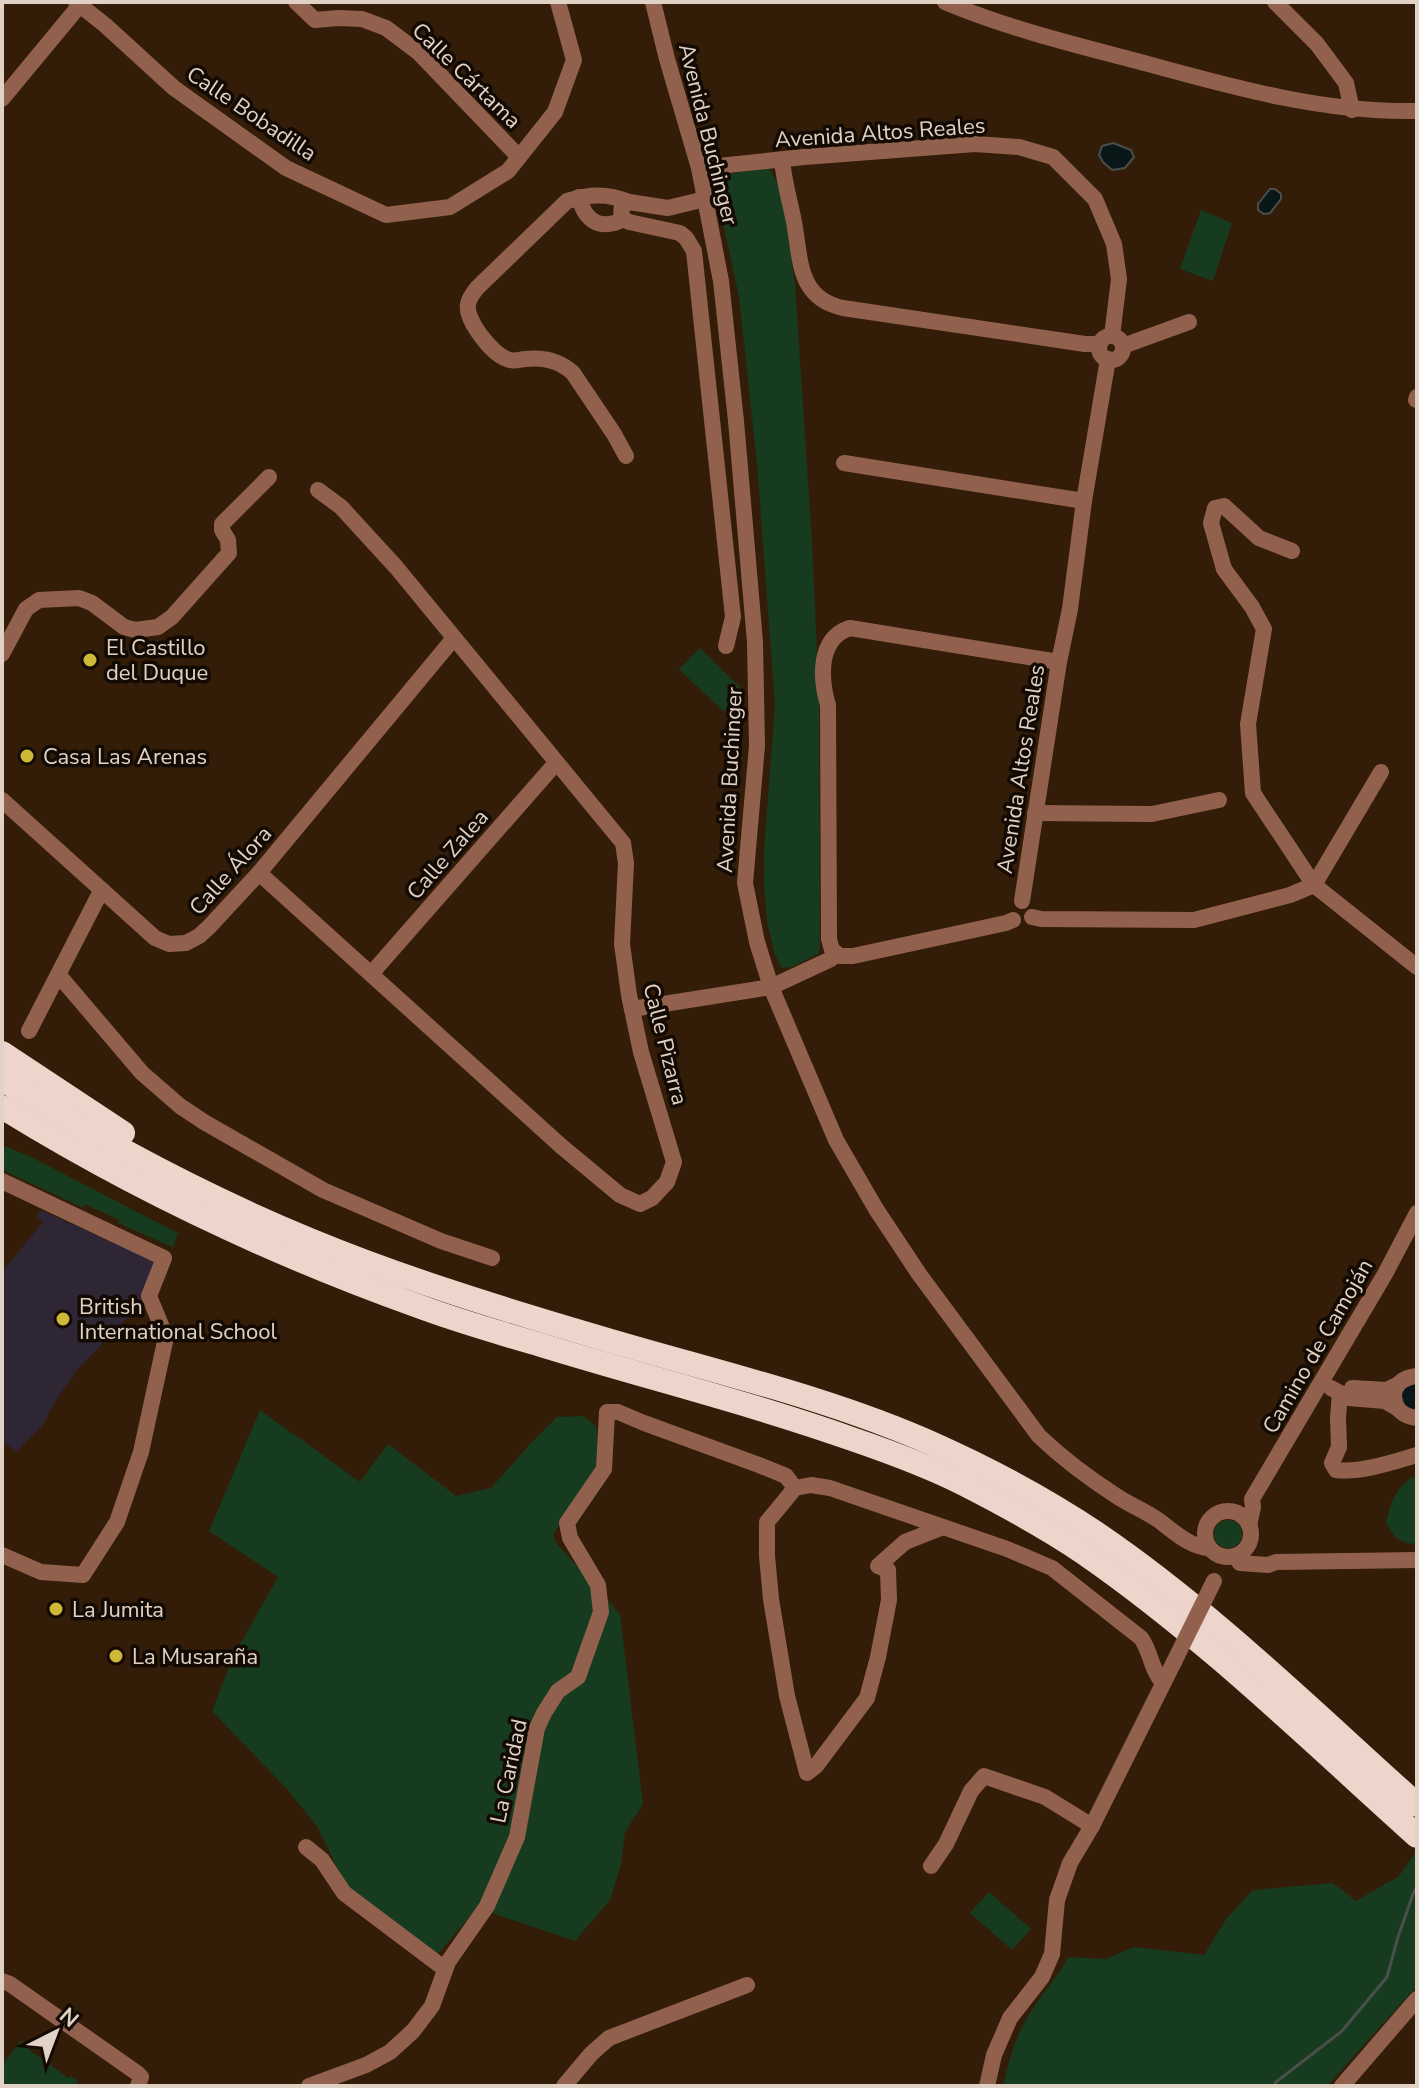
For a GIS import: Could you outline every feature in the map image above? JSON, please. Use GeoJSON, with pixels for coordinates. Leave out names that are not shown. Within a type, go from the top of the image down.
{"type":"FeatureCollection","features":[{"type":"Feature","properties":{"kind":"highway"},"geometry":{"type":"LineString","coordinates":[[2,1053],[146,1149],[177,1178]]}},
{"type":"Feature","properties":{"kind":"highway"},"geometry":{"type":"LineString","coordinates":[[2,1079],[177,1178],[312,1240],[433,1285],[592,1336],[835,1407],[933,1444],[998,1476],[1053,1506],[1123,1552],[1215,1624],[1343,1754],[1417,1836]]}},
{"type":"Feature","properties":{"kind":"highway"},"geometry":{"type":"LineString","coordinates":[[2,1107],[102,1166],[231,1231],[299,1261],[421,1307],[795,1419],[961,1482],[1053,1533],[1132,1588],[1343,1754],[1417,1805]]}},
{"type":"Feature","properties":{"kind":"highway"},"geometry":{"type":"LineString","coordinates":[[2,1127],[59,1155],[102,1166]]}},
{"type":"Feature","properties":{"kind":"street","name":"Calle Cártama"},"geometry":{"type":"LineString","coordinates":[[296,2],[315,20],[362,19],[386,28],[418,52],[519,157]]}},
{"type":"Feature","properties":{"kind":"street","name":"Calle Bobadilla"},"geometry":{"type":"LineString","coordinates":[[82,3],[174,88],[286,168],[386,215],[450,207],[508,171],[555,112],[574,60],[558,2]]}},
{"type":"Feature","properties":{"kind":"street","name":"Avenida Buchinger"},"geometry":{"type":"LineString","coordinates":[[653,2],[699,168],[721,281],[755,642],[757,746],[745,883],[757,942],[771,987],[836,1140],[876,1209],[919,1274],[1039,1436],[1062,1458],[1119,1498],[1168,1529],[1210,1549]]}},
{"type":"Feature","properties":{"kind":"street"},"geometry":{"type":"LineString","coordinates":[[945,2],[1025,32],[1202,79],[1352,110],[1417,111]]}},
{"type":"Feature","properties":{"kind":"street"},"geometry":{"type":"LineString","coordinates":[[1275,2],[1317,44],[1346,83],[1352,110]]}},
{"type":"Feature","properties":{"kind":"street"},"geometry":{"type":"LineString","coordinates":[[2,99],[82,3]]}},
{"type":"Feature","properties":{"kind":"street","name":"Avenida Altos Reales"},"geometry":{"type":"LineString","coordinates":[[699,168],[975,144],[1019,147],[1053,157],[1095,199],[1114,244],[1119,279],[1111,347],[1022,901]]}},
{"type":"Feature","properties":{"kind":"street"},"geometry":{"type":"LineString","coordinates":[[782,160],[783,179],[804,279],[822,300],[832,305],[1111,347],[1189,322]]}},
{"type":"Feature","properties":{"kind":"street"},"geometry":{"type":"LineString","coordinates":[[626,456],[573,373],[566,367],[540,358],[512,361],[502,358],[488,345],[469,317],[467,307],[470,296],[561,205],[579,197],[598,194],[668,208],[705,199]]}},
{"type":"Feature","properties":{"kind":"street"},"geometry":{"type":"LineString","coordinates":[[579,197],[585,214],[598,223],[608,225],[624,219]]}},
{"type":"Feature","properties":{"kind":"street"},"geometry":{"type":"LineString","coordinates":[[629,202],[621,210],[624,219],[680,233],[694,251],[733,617],[726,646]]}},
{"type":"Feature","properties":{"kind":"street"},"geometry":{"type":"LineString","coordinates":[[844,463],[1084,501]]}},
{"type":"Feature","properties":{"kind":"street"},"geometry":{"type":"LineString","coordinates":[[2,654],[26,609],[39,600],[79,598],[92,603],[124,627],[135,630],[158,627],[172,617],[229,553],[222,524],[269,477]]}},
{"type":"Feature","properties":{"kind":"street","name":"Calle Pizarra"},"geometry":{"type":"LineString","coordinates":[[259,873],[561,1146],[620,1195],[640,1204],[652,1198],[667,1182],[674,1162],[641,1052],[622,944],[626,863],[623,843],[396,567],[341,507],[318,490]]}},
{"type":"Feature","properties":{"kind":"street"},"geometry":{"type":"LineString","coordinates":[[1292,551],[1259,538],[1224,506],[1215,508],[1211,523],[1224,569],[1264,629],[1248,724],[1253,793],[1314,885],[1417,967]]}},
{"type":"Feature","properties":{"kind":"street"},"geometry":{"type":"LineString","coordinates":[[1013,920],[853,956],[846,957],[832,950],[829,939],[825,652],[836,635],[850,628],[1059,662]]}},
{"type":"Feature","properties":{"kind":"street","name":"Calle Álora"},"geometry":{"type":"LineString","coordinates":[[2,800],[155,938],[169,944],[186,943],[209,927],[259,873],[454,638]]}},
{"type":"Feature","properties":{"kind":"street","name":"Calle Zalea"},"geometry":{"type":"LineString","coordinates":[[371,974],[556,763]]}},
{"type":"Feature","properties":{"kind":"street"},"geometry":{"type":"LineString","coordinates":[[1032,917],[1194,920],[1290,895],[1314,885],[1381,772]]}},
{"type":"Feature","properties":{"kind":"street"},"geometry":{"type":"LineString","coordinates":[[1035,813],[1152,814],[1219,800]]}},
{"type":"Feature","properties":{"kind":"street"},"geometry":{"type":"LineString","coordinates":[[29,1031],[103,891]]}},
{"type":"Feature","properties":{"kind":"street"},"geometry":{"type":"LineString","coordinates":[[1022,901],[1032,908],[1032,917],[1021,924],[1013,920],[1011,907],[1022,901]]}},
{"type":"Feature","properties":{"kind":"street"},"geometry":{"type":"LineString","coordinates":[[632,1009],[771,987],[831,959],[836,953]]}},
{"type":"Feature","properties":{"kind":"street"},"geometry":{"type":"LineString","coordinates":[[57,977],[89,1009],[142,1073],[204,1122],[323,1190],[427,1235],[492,1258]]}},
{"type":"Feature","properties":{"kind":"street"},"geometry":{"type":"LineString","coordinates":[[2,1181],[164,1258],[149,1296],[166,1337],[141,1452],[117,1522],[83,1575],[41,1572],[2,1555]]}},
{"type":"Feature","properties":{"kind":"street","name":"Camino de Camoján"},"geometry":{"type":"LineString","coordinates":[[1250,1530],[1252,1499],[1385,1274],[1417,1213]]}},
{"type":"Feature","properties":{"kind":"street"},"geometry":{"type":"LineString","coordinates":[[1340,1393],[1351,1388],[1387,1390],[1407,1377],[1417,1376]]}},
{"type":"Feature","properties":{"kind":"street"},"geometry":{"type":"LineString","coordinates":[[1322,1383],[1349,1398],[1385,1401],[1406,1416],[1417,1418]]}},
{"type":"Feature","properties":{"kind":"street"},"geometry":{"type":"LineString","coordinates":[[1397,1385],[1394,1396],[1397,1408]]}},
{"type":"Feature","properties":{"kind":"street"},"geometry":{"type":"LineString","coordinates":[[1340,1393],[1339,1447],[1333,1461],[1334,1468],[1341,1471],[1360,1469],[1417,1455]]}},
{"type":"Feature","properties":{"kind":"street","name":"La Caridad"},"geometry":{"type":"LineString","coordinates":[[309,2086],[366,2065],[390,2052],[413,2031],[432,2006],[448,1962],[487,1906],[517,1837],[537,1728],[558,1691],[578,1677],[601,1612],[598,1585],[570,1538],[567,1523],[604,1469],[607,1412],[618,1412],[759,1465],[786,1476],[795,1488]]}},
{"type":"Feature","properties":{"kind":"street"},"geometry":{"type":"LineString","coordinates":[[943,1527],[905,1542],[878,1566],[888,1570],[889,1600],[867,1698],[828,1751],[807,1773],[787,1696],[767,1556],[767,1522],[795,1488],[811,1485],[830,1488],[943,1527],[1052,1568],[1141,1638],[1155,1673],[1163,1683]]}},
{"type":"Feature","properties":{"kind":"street","name":"Camino de Camoján"},"geometry":{"type":"LineString","coordinates":[[1232,1511],[1244,1501],[1252,1499]]}},
{"type":"Feature","properties":{"kind":"street"},"geometry":{"type":"LineString","coordinates":[[1214,1581],[1215,1565],[1205,1537],[1207,1523],[1215,1514],[1232,1511],[1242,1516],[1261,1550],[1276,1562]]}},
{"type":"Feature","properties":{"kind":"street","name":"Avenida Buchinger"},"geometry":{"type":"LineString","coordinates":[[1161,1522],[1181,1526],[1207,1523]]}},
{"type":"Feature","properties":{"kind":"street"},"geometry":{"type":"LineString","coordinates":[[987,2086],[994,2055],[1010,2018],[1042,1977],[1052,1954],[1057,1900],[1070,1863],[1092,1826],[1214,1581],[1234,1556],[1247,1547],[1250,1530]]}},
{"type":"Feature","properties":{"kind":"street"},"geometry":{"type":"LineString","coordinates":[[1210,1549],[1222,1556],[1234,1556],[1240,1563],[1247,1564],[1417,1560]]}},
{"type":"Feature","properties":{"kind":"street"},"geometry":{"type":"LineString","coordinates":[[801,1748],[828,1751]]}},
{"type":"Feature","properties":{"kind":"street"},"geometry":{"type":"LineString","coordinates":[[931,1866],[946,1844],[971,1791],[984,1776],[1045,1797],[1092,1826]]}},
{"type":"Feature","properties":{"kind":"street"},"geometry":{"type":"LineString","coordinates":[[306,1847],[322,1860],[344,1893],[445,1969]]}},
{"type":"Feature","properties":{"kind":"street"},"geometry":{"type":"LineString","coordinates":[[2,1981],[137,2073],[141,2077],[138,2086]]}},
{"type":"Feature","properties":{"kind":"street"},"geometry":{"type":"LineString","coordinates":[[564,2086],[609,2038],[747,1985]]}},
{"type":"Feature","properties":{"kind":"street"},"geometry":{"type":"LineString","coordinates":[[1342,2086],[1417,1999]]}},
{"type":"Feature","properties":{"kind":"shaded area"},"geometry":{"type":"Polygon","coordinates":[[[1113,143],[1131,150],[1134,157],[1125,168],[1112,170],[1099,155],[1102,146],[1113,143]]]}},
{"type":"Feature","properties":{"kind":"shaded area"},"geometry":{"type":"Polygon","coordinates":[[[1270,189],[1281,194],[1281,199],[1270,213],[1264,214],[1258,210],[1258,204],[1270,189]]]}},
{"type":"Feature","properties":{"kind":"shaded area","name":"British International School"},"geometry":{"type":"Polygon","coordinates":[[[41,1210],[155,1257],[144,1300],[77,1370],[55,1401],[43,1425],[18,1452],[2,1442],[2,1272],[43,1222],[36,1217],[41,1210]]]}},
{"type":"Feature","properties":{"kind":"shaded area"},"geometry":{"type":"Polygon","coordinates":[[[1417,1382],[1417,1412],[1405,1410],[1400,1392],[1402,1388],[1417,1382]]]}},
{"type":"Feature","properties":{"kind":"green space"},"geometry":{"type":"Polygon","coordinates":[[[769,168],[785,209],[795,284],[819,699],[820,945],[818,954],[792,967],[782,968],[775,955],[767,921],[764,885],[775,705],[757,464],[739,297],[713,176],[769,168]]]}},
{"type":"Feature","properties":{"kind":"green space"},"geometry":{"type":"Polygon","coordinates":[[[1201,210],[1232,223],[1213,281],[1180,269],[1201,210]]]}},
{"type":"Feature","properties":{"kind":"green space"},"geometry":{"type":"Polygon","coordinates":[[[700,648],[744,691],[724,712],[679,669],[700,648]]]}},
{"type":"Feature","properties":{"kind":"green space"},"geometry":{"type":"Polygon","coordinates":[[[2,1145],[178,1233],[173,1247],[118,1223],[119,1220],[85,1204],[84,1208],[2,1170],[2,1145]]]}},
{"type":"Feature","properties":{"kind":"green space"},"geometry":{"type":"Polygon","coordinates":[[[260,1410],[360,1482],[388,1444],[456,1496],[491,1488],[557,1417],[583,1416],[596,1426],[599,1470],[553,1535],[557,1544],[620,1614],[643,1804],[625,1832],[621,1864],[610,1900],[575,1941],[477,1908],[438,1954],[346,1886],[318,1828],[287,1789],[212,1711],[233,1657],[278,1577],[209,1531],[260,1410]]]}},
{"type":"Feature","properties":{"kind":"green space"},"geometry":{"type":"Polygon","coordinates":[[[1417,1474],[1417,1544],[1397,1539],[1386,1522],[1396,1494],[1417,1474]]]}},
{"type":"Feature","properties":{"kind":"green space"},"geometry":{"type":"Polygon","coordinates":[[[1228,1520],[1238,1524],[1242,1534],[1238,1544],[1228,1548],[1218,1544],[1214,1534],[1218,1524],[1228,1520]]]}},
{"type":"Feature","properties":{"kind":"green space"},"geometry":{"type":"Polygon","coordinates":[[[1417,1850],[1417,1986],[1327,2086],[1003,2086],[1022,2028],[1069,1957],[1106,1959],[1134,1947],[1204,1955],[1227,1918],[1253,1890],[1333,1883],[1356,1901],[1399,1876],[1417,1850]]]}},
{"type":"Feature","properties":{"kind":"green space"},"geometry":{"type":"Polygon","coordinates":[[[989,1892],[1031,1929],[1012,1950],[970,1913],[989,1892]]]}},
{"type":"Feature","properties":{"kind":"green space"},"geometry":{"type":"Polygon","coordinates":[[[21,2040],[68,2078],[71,2076],[78,2081],[74,2086],[2,2086],[2,2066],[21,2040]]]}},
{"type":"Feature","properties":{"kind":"waterway"},"geometry":{"type":"LineString","coordinates":[[1274,2086],[1342,2031],[1387,1977],[1417,1887]]}},
{"type":"Feature","properties":{"kind":"place","name":"El Castillo del Duque"},"geometry":{"type":"Point","coordinates":[90,660]}},
{"type":"Feature","properties":{"kind":"place","name":"Casa Las Arenas"},"geometry":{"type":"Point","coordinates":[27,756]}},
{"type":"Feature","properties":{"kind":"place","name":"British International School"},"geometry":{"type":"Point","coordinates":[63,1319]}},
{"type":"Feature","properties":{"kind":"place","name":"La Jumita"},"geometry":{"type":"Point","coordinates":[56,1609]}},
{"type":"Feature","properties":{"kind":"place","name":"La Musaraña"},"geometry":{"type":"Point","coordinates":[116,1656]}}]}
